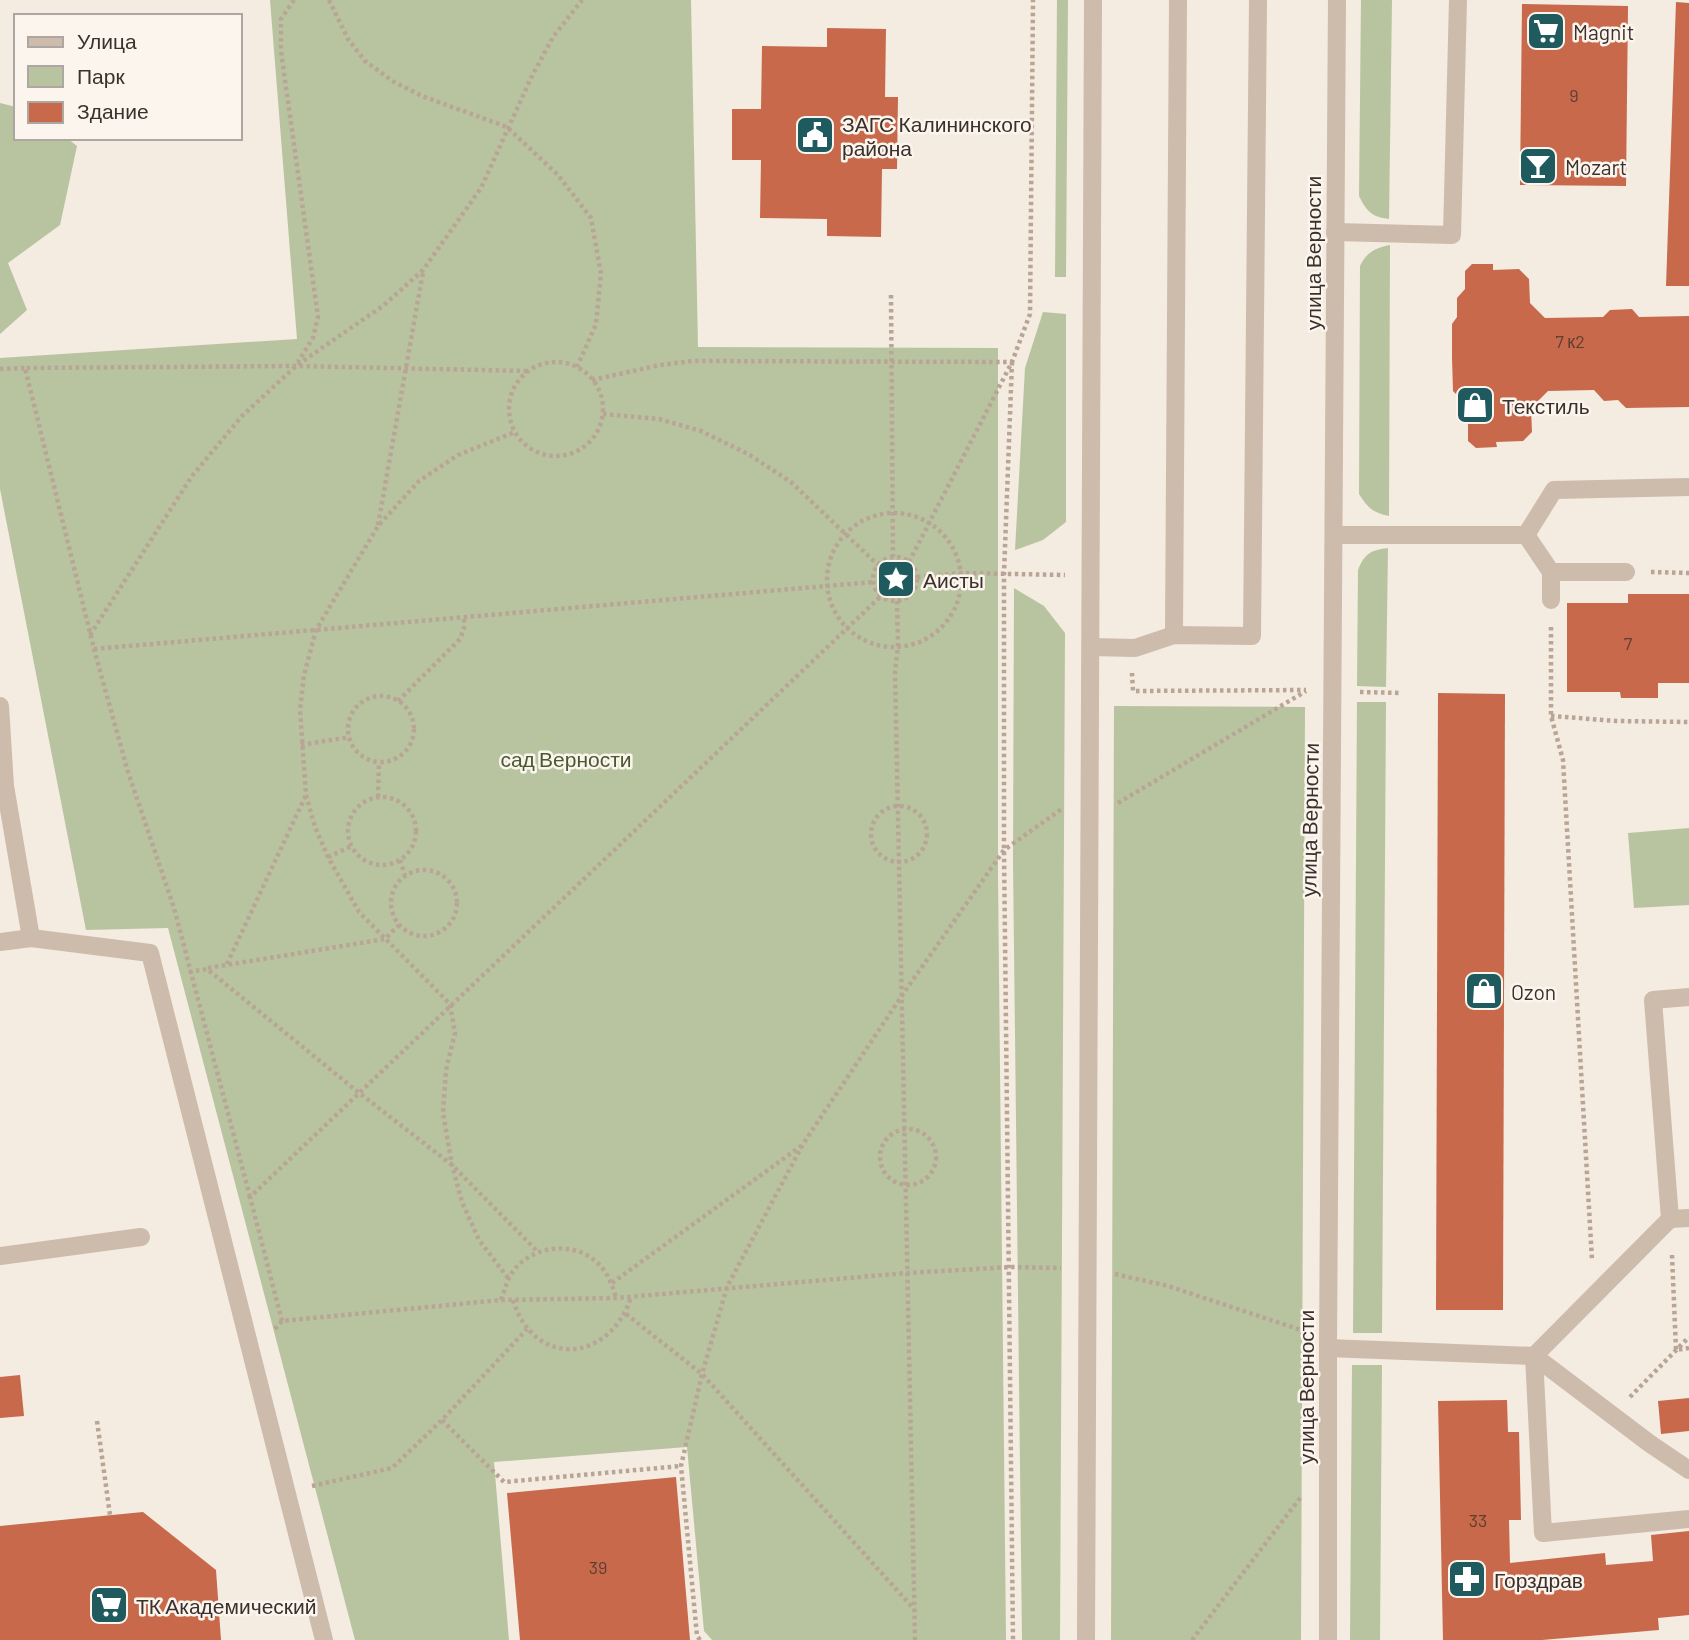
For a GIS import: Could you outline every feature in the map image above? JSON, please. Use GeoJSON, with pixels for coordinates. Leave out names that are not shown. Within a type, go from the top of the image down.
{"type":"FeatureCollection","features":[{"type":"Feature","properties":{"kind":"street"},"geometry":{"type":"LineString","coordinates":[[1086,1640],[1093,0]]}},
{"type":"Feature","properties":{"kind":"street"},"geometry":{"type":"LineString","coordinates":[[1174,635],[1178,0]]}},
{"type":"Feature","properties":{"kind":"street"},"geometry":{"type":"LineString","coordinates":[[1091,647],[1132,648],[1174,635],[1252,636],[1258,0]]}},
{"type":"Feature","properties":{"kind":"street","name":"улица Верности"},"geometry":{"type":"LineString","coordinates":[[1328,1640],[1337,0]]}},
{"type":"Feature","properties":{"kind":"street"},"geometry":{"type":"LineString","coordinates":[[1335,232],[1452,235],[1458,0]]}},
{"type":"Feature","properties":{"kind":"street"},"geometry":{"type":"LineString","coordinates":[[1526,535],[1554,490],[1689,487]]}},
{"type":"Feature","properties":{"kind":"street"},"geometry":{"type":"LineString","coordinates":[[1334,535],[1526,535]]}},
{"type":"Feature","properties":{"kind":"street"},"geometry":{"type":"LineString","coordinates":[[1526,535],[1551,572],[1551,600]]}},
{"type":"Feature","properties":{"kind":"street"},"geometry":{"type":"LineString","coordinates":[[1551,572],[1626,572]]}},
{"type":"Feature","properties":{"kind":"street"},"geometry":{"type":"LineString","coordinates":[[0,706],[3,788],[31,938]]}},
{"type":"Feature","properties":{"kind":"street"},"geometry":{"type":"LineString","coordinates":[[0,942],[31,938],[150,953],[324,1640]]}},
{"type":"Feature","properties":{"kind":"street"},"geometry":{"type":"LineString","coordinates":[[1670,1219],[1653,1000],[1689,997]]}},
{"type":"Feature","properties":{"kind":"street"},"geometry":{"type":"LineString","coordinates":[[1689,1218],[1670,1219],[1534,1356],[1543,1533],[1689,1519]]}},
{"type":"Feature","properties":{"kind":"street"},"geometry":{"type":"LineString","coordinates":[[0,1256],[141,1237]]}},
{"type":"Feature","properties":{"kind":"street"},"geometry":{"type":"LineString","coordinates":[[1328,1348],[1534,1356],[1689,1470]]}},
{"type":"Feature","properties":{"kind":"path"},"geometry":{"type":"LineString","coordinates":[[294,0],[281,19],[281,51],[318,317],[313,338],[296,366]]}},
{"type":"Feature","properties":{"kind":"path"},"geometry":{"type":"LineString","coordinates":[[329,0],[348,39],[365,61],[422,96],[507,127],[558,175],[591,218],[601,274],[596,324],[577,368]]}},
{"type":"Feature","properties":{"kind":"path"},"geometry":{"type":"LineString","coordinates":[[90,635],[192,475],[242,416],[296,366],[384,305],[423,270],[481,188],[507,127],[553,37],[582,0]]}},
{"type":"Feature","properties":{"kind":"path"},"geometry":{"type":"LineString","coordinates":[[909,562],[1012,362],[1030,314],[1033,0]]}},
{"type":"Feature","properties":{"kind":"path"},"geometry":{"type":"LineString","coordinates":[[378,526],[423,270]]}},
{"type":"Feature","properties":{"kind":"path"},"geometry":{"type":"LineString","coordinates":[[891,295],[893,558]]}},
{"type":"Feature","properties":{"kind":"path"},"geometry":{"type":"LineString","coordinates":[[592,380],[692,361],[1012,362]]}},
{"type":"Feature","properties":{"kind":"path"},"geometry":{"type":"LineString","coordinates":[[552,362],[566,363],[592,380],[599,391],[603,414],[598,429],[589,442],[569,454],[554,456],[538,452],[525,444],[515,432],[509,410],[511,395],[528,371],[552,362]]}},
{"type":"Feature","properties":{"kind":"path"},"geometry":{"type":"LineString","coordinates":[[1012,362],[1004,574],[1004,850],[1011,1267],[1013,1640]]}},
{"type":"Feature","properties":{"kind":"path"},"geometry":{"type":"LineString","coordinates":[[0,369],[296,366],[528,371]]}},
{"type":"Feature","properties":{"kind":"path"},"geometry":{"type":"LineString","coordinates":[[25,368],[90,635],[128,772],[174,908],[282,1321],[501,1300],[617,1298],[727,1287],[1011,1267],[1088,1268],[1168,1286],[1303,1331]]}},
{"type":"Feature","properties":{"kind":"path"},"geometry":{"type":"LineString","coordinates":[[603,414],[659,419],[701,431],[748,454],[791,482],[878,565]]}},
{"type":"Feature","properties":{"kind":"path"},"geometry":{"type":"LineString","coordinates":[[508,1278],[479,1240],[462,1202],[452,1165],[443,1113],[446,1070],[454,1033],[450,1004],[359,912],[328,857],[315,827],[306,795],[300,710],[304,675],[316,630],[378,526],[419,481],[458,455],[515,432]]}},
{"type":"Feature","properties":{"kind":"path"},"geometry":{"type":"LineString","coordinates":[[893,513],[906,514],[929,523],[942,533],[958,558],[961,573],[958,600],[945,624],[924,640],[898,647],[871,642],[848,628],[834,608],[828,584],[832,557],[846,534],[868,519],[893,513]]}},
{"type":"Feature","properties":{"kind":"path"},"geometry":{"type":"LineString","coordinates":[[893,558],[909,562],[917,577],[912,593],[897,601],[881,596],[873,582],[878,565],[893,558]]}},
{"type":"Feature","properties":{"kind":"path"},"geometry":{"type":"LineString","coordinates":[[1626,572],[1689,573]]}},
{"type":"Feature","properties":{"kind":"path"},"geometry":{"type":"LineString","coordinates":[[917,577],[961,573],[1091,576]]}},
{"type":"Feature","properties":{"kind":"path"},"geometry":{"type":"LineString","coordinates":[[94,649],[873,582]]}},
{"type":"Feature","properties":{"kind":"path"},"geometry":{"type":"LineString","coordinates":[[250,1197],[881,596]]}},
{"type":"Feature","properties":{"kind":"path"},"geometry":{"type":"LineString","coordinates":[[1551,600],[1551,716],[1563,760],[1594,1296]]}},
{"type":"Feature","properties":{"kind":"path"},"geometry":{"type":"LineString","coordinates":[[897,601],[897,805],[915,1640]]}},
{"type":"Feature","properties":{"kind":"path"},"geometry":{"type":"LineString","coordinates":[[398,701],[460,639],[464,618]]}},
{"type":"Feature","properties":{"kind":"path"},"geometry":{"type":"LineString","coordinates":[[1108,809],[1307,690],[1133,691],[1132,648]]}},
{"type":"Feature","properties":{"kind":"path"},"geometry":{"type":"LineString","coordinates":[[1360,692],[1401,693]]}},
{"type":"Feature","properties":{"kind":"path"},"geometry":{"type":"LineString","coordinates":[[390,697],[408,710],[413,720],[412,741],[399,757],[379,762],[360,755],[350,737],[348,727],[351,715],[368,699],[390,697]]}},
{"type":"Feature","properties":{"kind":"path"},"geometry":{"type":"LineString","coordinates":[[1551,716],[1617,721],[1689,722]]}},
{"type":"Feature","properties":{"kind":"path"},"geometry":{"type":"LineString","coordinates":[[301,745],[350,737]]}},
{"type":"Feature","properties":{"kind":"path"},"geometry":{"type":"LineString","coordinates":[[378,797],[379,762]]}},
{"type":"Feature","properties":{"kind":"path"},"geometry":{"type":"LineString","coordinates":[[226,965],[306,795]]}},
{"type":"Feature","properties":{"kind":"path"},"geometry":{"type":"LineString","coordinates":[[378,797],[388,797],[406,806],[416,824],[413,845],[408,853],[390,864],[368,861],[358,855],[352,846],[348,835],[352,814],[359,806],[378,797]]}},
{"type":"Feature","properties":{"kind":"path"},"geometry":{"type":"LineString","coordinates":[[897,805],[906,806],[922,816],[928,834],[922,851],[915,858],[898,862],[881,857],[872,843],[871,834],[872,826],[881,811],[897,805]]}},
{"type":"Feature","properties":{"kind":"path"},"geometry":{"type":"LineString","coordinates":[[700,1640],[697,1636],[681,1466],[702,1374],[727,1287],[803,1144],[902,994],[1004,850],[1064,808]]}},
{"type":"Feature","properties":{"kind":"path"},"geometry":{"type":"LineString","coordinates":[[328,857],[352,846]]}},
{"type":"Feature","properties":{"kind":"path"},"geometry":{"type":"LineString","coordinates":[[400,860],[405,875]]}},
{"type":"Feature","properties":{"kind":"path"},"geometry":{"type":"LineString","coordinates":[[424,869],[435,871],[451,883],[458,902],[452,921],[436,934],[415,935],[399,925],[394,917],[391,899],[393,890],[405,875],[424,869]]}},
{"type":"Feature","properties":{"kind":"path"},"geometry":{"type":"LineString","coordinates":[[190,972],[385,939],[399,925]]}},
{"type":"Feature","properties":{"kind":"path"},"geometry":{"type":"LineString","coordinates":[[207,969],[452,1165],[538,1252]]}},
{"type":"Feature","properties":{"kind":"path"},"geometry":{"type":"LineString","coordinates":[[904,1129],[913,1129],[929,1137],[934,1144],[936,1161],[929,1177],[914,1185],[905,1185],[890,1179],[884,1173],[879,1157],[889,1135],[904,1129]]}},
{"type":"Feature","properties":{"kind":"path"},"geometry":{"type":"LineString","coordinates":[[612,1283],[803,1144]]}},
{"type":"Feature","properties":{"kind":"path"},"geometry":{"type":"LineString","coordinates":[[1670,1219],[1676,1350]]}},
{"type":"Feature","properties":{"kind":"path"},"geometry":{"type":"LineString","coordinates":[[501,1300],[508,1278],[526,1258],[552,1248],[567,1248],[594,1260],[612,1283],[617,1298]]}},
{"type":"Feature","properties":{"kind":"path"},"geometry":{"type":"LineString","coordinates":[[513,1300],[518,1316],[539,1340],[569,1349],[599,1342],[612,1332],[626,1314],[631,1297]]}},
{"type":"Feature","properties":{"kind":"path"},"geometry":{"type":"LineString","coordinates":[[626,1314],[702,1374],[914,1610]]}},
{"type":"Feature","properties":{"kind":"path"},"geometry":{"type":"LineString","coordinates":[[286,1492],[392,1468],[442,1420],[527,1329]]}},
{"type":"Feature","properties":{"kind":"path"},"geometry":{"type":"LineString","coordinates":[[1613,1415],[1689,1337]]}},
{"type":"Feature","properties":{"kind":"path"},"geometry":{"type":"LineString","coordinates":[[1676,1350],[1689,1348]]}},
{"type":"Feature","properties":{"kind":"path"},"geometry":{"type":"LineString","coordinates":[[442,1420],[505,1482],[681,1466]]}},
{"type":"Feature","properties":{"kind":"path"},"geometry":{"type":"LineString","coordinates":[[97,1421],[110,1516]]}},
{"type":"Feature","properties":{"kind":"path"},"geometry":{"type":"LineString","coordinates":[[1192,1640],[1302,1496]]}},
{"type":"Feature","properties":{"kind":"green space","name":"сад Верности"},"geometry":{"type":"Polygon","coordinates":[[[270,0],[691,0],[698,347],[998,348],[998,878],[1006,1640],[712,1640],[704,1631],[687,1447],[494,1462],[509,1640],[355,1640],[168,928],[86,930],[0,489],[0,358],[297,339],[270,0]]]}},
{"type":"Feature","properties":{"kind":"green space"},"geometry":{"type":"Polygon","coordinates":[[[1057,0],[1068,0],[1066,277],[1055,277],[1057,0]]]}},
{"type":"Feature","properties":{"kind":"green space"},"geometry":{"type":"Polygon","coordinates":[[[1361,0],[1392,0],[1389,219],[1371,213],[1359,196],[1361,0]]]}},
{"type":"Feature","properties":{"kind":"green space"},"geometry":{"type":"Polygon","coordinates":[[[0,103],[14,106],[14,140],[70,140],[77,146],[60,225],[8,263],[27,310],[0,334],[0,103]]]}},
{"type":"Feature","properties":{"kind":"green space"},"geometry":{"type":"Polygon","coordinates":[[[1390,245],[1389,516],[1371,509],[1359,494],[1360,266],[1372,251],[1390,245]]]}},
{"type":"Feature","properties":{"kind":"green space"},"geometry":{"type":"Polygon","coordinates":[[[1043,312],[1066,314],[1066,522],[1043,540],[1015,550],[1025,368],[1043,312]]]}},
{"type":"Feature","properties":{"kind":"green space"},"geometry":{"type":"Polygon","coordinates":[[[1388,548],[1386,687],[1357,686],[1358,570],[1369,554],[1388,548]]]}},
{"type":"Feature","properties":{"kind":"green space"},"geometry":{"type":"Polygon","coordinates":[[[1014,588],[1044,606],[1065,633],[1060,1640],[1022,1640],[1013,861],[1014,588]]]}},
{"type":"Feature","properties":{"kind":"green space"},"geometry":{"type":"Polygon","coordinates":[[[1357,702],[1386,702],[1382,1333],[1353,1333],[1357,702]]]}},
{"type":"Feature","properties":{"kind":"green space"},"geometry":{"type":"Polygon","coordinates":[[[1114,706],[1305,707],[1301,1640],[1111,1640],[1114,706]]]}},
{"type":"Feature","properties":{"kind":"green space"},"geometry":{"type":"Polygon","coordinates":[[[1689,828],[1689,905],[1634,908],[1628,833],[1689,828]]]}},
{"type":"Feature","properties":{"kind":"green space"},"geometry":{"type":"Polygon","coordinates":[[[1352,1365],[1382,1365],[1380,1640],[1350,1640],[1352,1365]]]}},
{"type":"Feature","properties":{"kind":"building"},"geometry":{"type":"Polygon","coordinates":[[[1676,2],[1689,3],[1689,286],[1666,286],[1676,2]]]}},
{"type":"Feature","properties":{"kind":"building"},"geometry":{"type":"Polygon","coordinates":[[[1522,4],[1628,6],[1626,186],[1520,185],[1522,4]]]}},
{"type":"Feature","properties":{"kind":"building","name":"ЗАГС Калининского района"},"geometry":{"type":"Polygon","coordinates":[[[827,28],[886,29],[885,97],[898,97],[897,169],[882,169],[881,237],[827,236],[827,219],[760,218],[761,160],[732,160],[732,109],[761,109],[762,46],[827,47],[827,28]]]}},
{"type":"Feature","properties":{"kind":"building"},"geometry":{"type":"Polygon","coordinates":[[[1472,264],[1493,264],[1493,270],[1519,269],[1529,279],[1530,303],[1545,318],[1603,317],[1610,310],[1632,309],[1639,317],[1689,316],[1689,407],[1626,408],[1618,400],[1604,401],[1594,390],[1548,391],[1531,408],[1532,432],[1523,441],[1496,442],[1497,447],[1476,448],[1468,441],[1468,424],[1459,416],[1458,396],[1453,391],[1452,358],[1452,324],[1457,317],[1457,298],[1465,289],[1465,271],[1472,264]]]}},
{"type":"Feature","properties":{"kind":"building"},"geometry":{"type":"Polygon","coordinates":[[[1628,594],[1689,594],[1689,683],[1658,683],[1658,698],[1621,698],[1620,692],[1567,692],[1567,603],[1628,603],[1628,594]]]}},
{"type":"Feature","properties":{"kind":"building"},"geometry":{"type":"Polygon","coordinates":[[[1438,693],[1505,694],[1503,1310],[1436,1310],[1438,693]]]}},
{"type":"Feature","properties":{"kind":"building"},"geometry":{"type":"Polygon","coordinates":[[[20,1375],[24,1416],[0,1418],[0,1377],[20,1375]]]}},
{"type":"Feature","properties":{"kind":"building"},"geometry":{"type":"Polygon","coordinates":[[[1689,1398],[1689,1431],[1661,1434],[1658,1401],[1689,1398]]]}},
{"type":"Feature","properties":{"kind":"building"},"geometry":{"type":"Polygon","coordinates":[[[1507,1400],[1508,1432],[1519,1432],[1521,1520],[1509,1520],[1510,1563],[1605,1553],[1606,1565],[1653,1561],[1651,1535],[1689,1531],[1689,1615],[1658,1618],[1659,1630],[1542,1640],[1443,1640],[1438,1401],[1507,1400]]]}},
{"type":"Feature","properties":{"kind":"building"},"geometry":{"type":"Polygon","coordinates":[[[676,1477],[690,1640],[520,1640],[507,1493],[676,1477]]]}},
{"type":"Feature","properties":{"kind":"building","name":"ТК Академический"},"geometry":{"type":"Polygon","coordinates":[[[143,1512],[216,1570],[221,1640],[0,1640],[0,1526],[143,1512]]]}},
{"type":"Feature","properties":{"kind":"place","name":"Magnit"},"geometry":{"type":"Point","coordinates":[1546,31]}},
{"type":"Feature","properties":{"kind":"place","name":"ЗАГС Калининского района"},"geometry":{"type":"Point","coordinates":[815,135]}},
{"type":"Feature","properties":{"kind":"place","name":"Mozart"},"geometry":{"type":"Point","coordinates":[1538,166]}},
{"type":"Feature","properties":{"kind":"place","name":"Текстиль"},"geometry":{"type":"Point","coordinates":[1475,405]}},
{"type":"Feature","properties":{"kind":"place","name":"Аисты"},"geometry":{"type":"Point","coordinates":[896,579]}},
{"type":"Feature","properties":{"kind":"place","name":"Ozon"},"geometry":{"type":"Point","coordinates":[1484,991]}},
{"type":"Feature","properties":{"kind":"place","name":"Горздрав"},"geometry":{"type":"Point","coordinates":[1467,1579]}},
{"type":"Feature","properties":{"kind":"place","name":"ТК Академический"},"geometry":{"type":"Point","coordinates":[109,1605]}}]}
